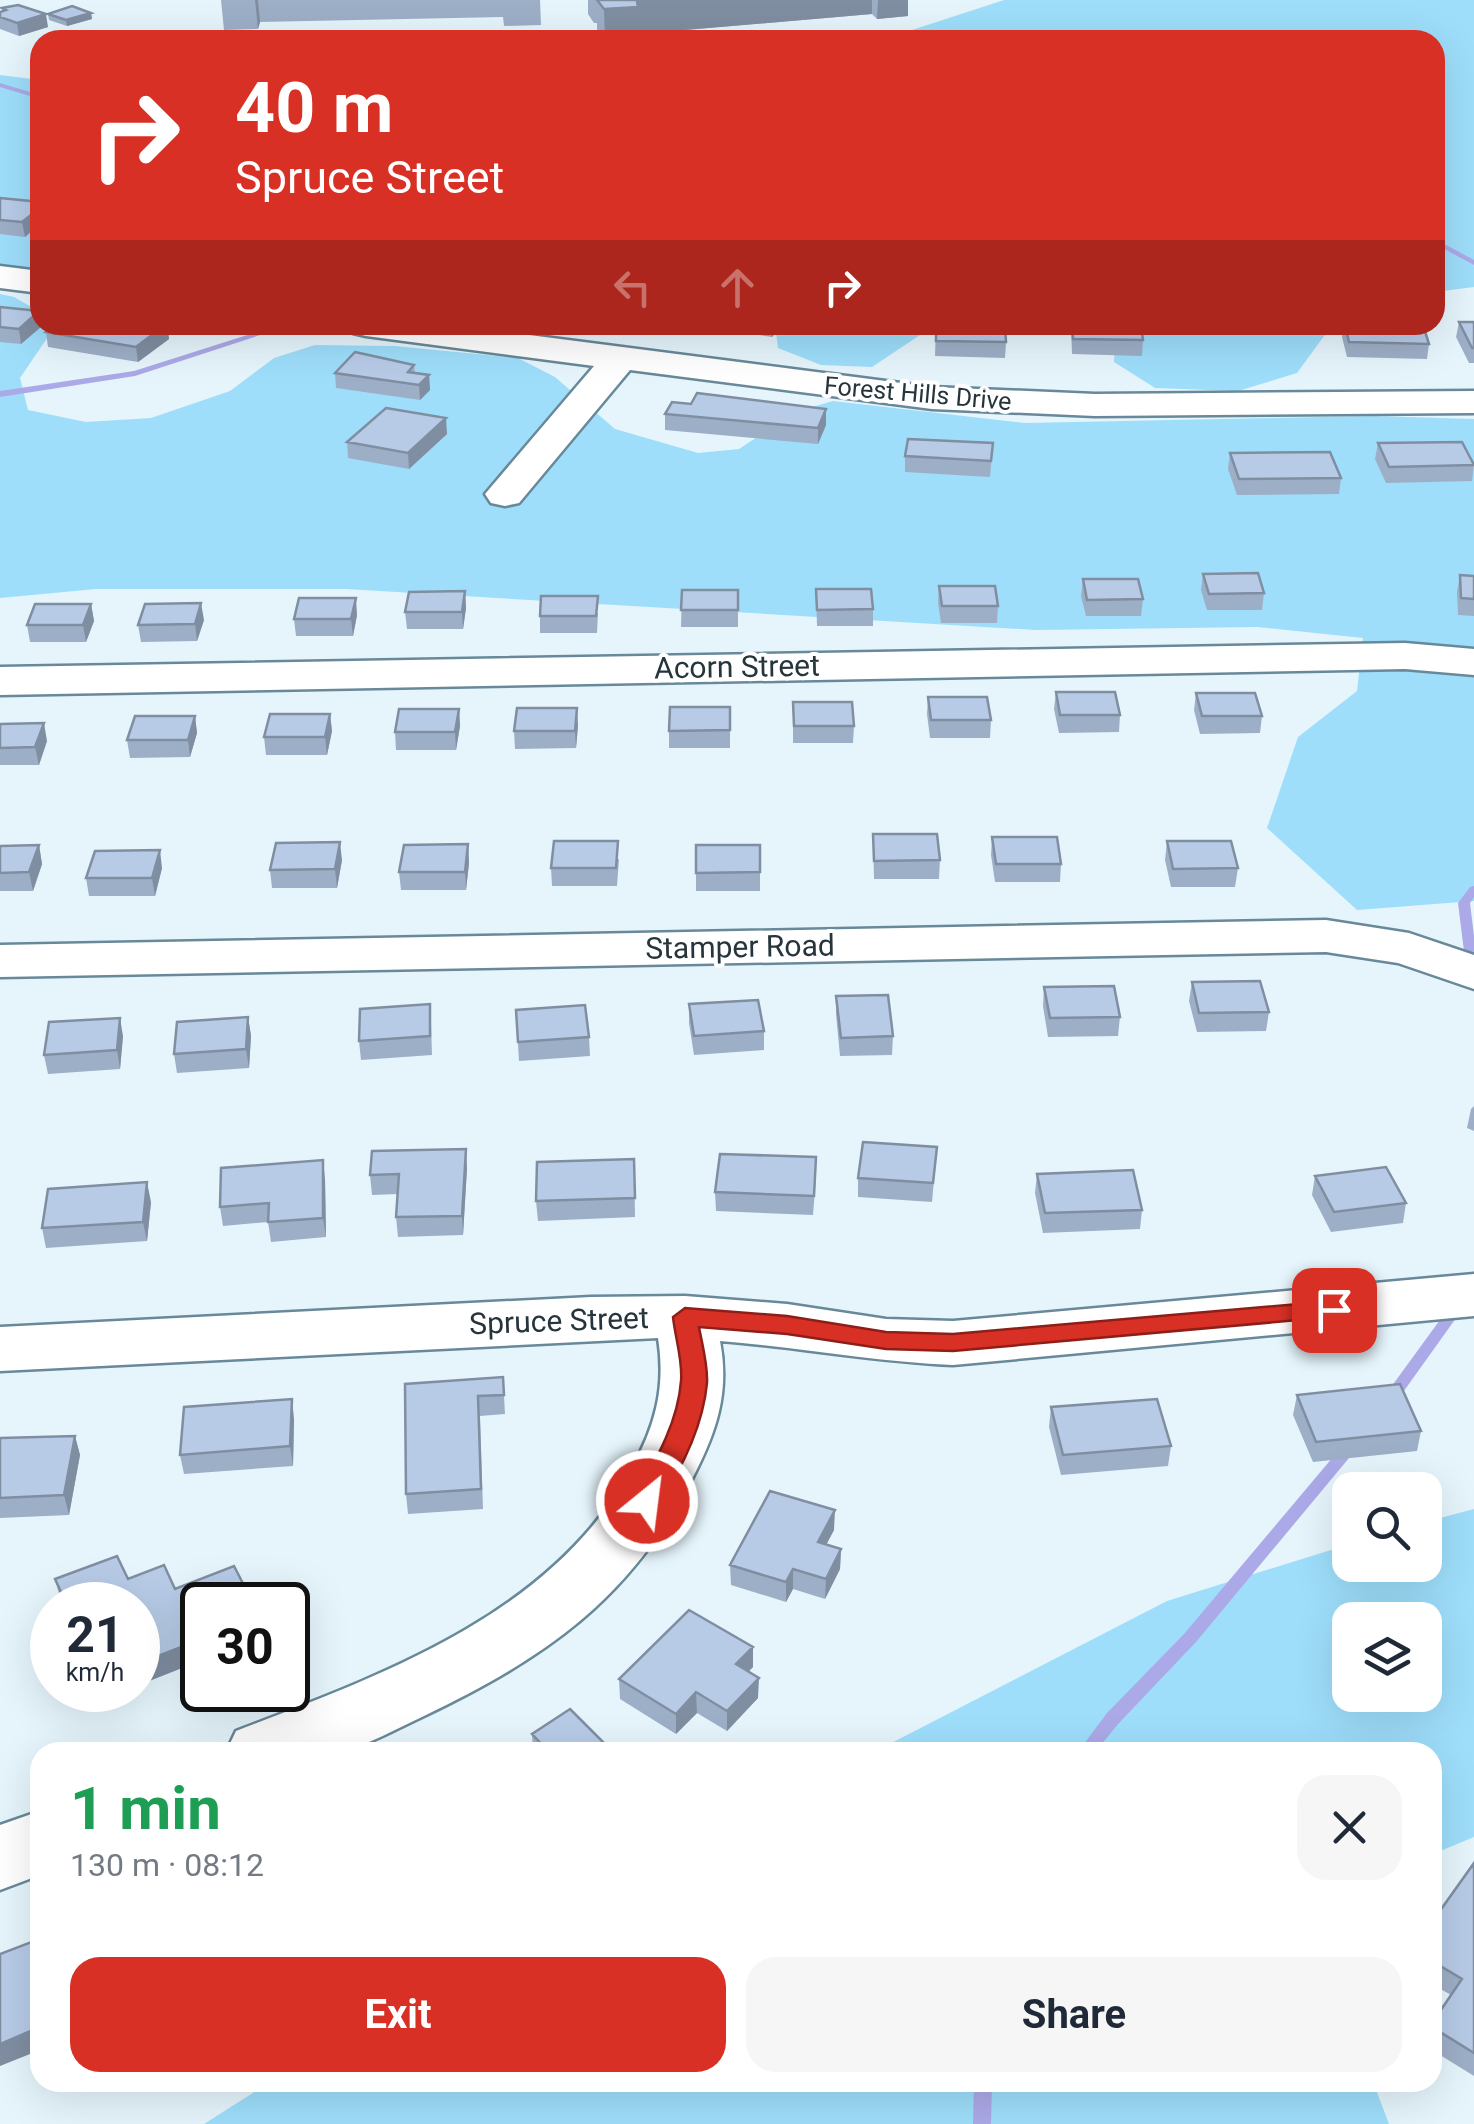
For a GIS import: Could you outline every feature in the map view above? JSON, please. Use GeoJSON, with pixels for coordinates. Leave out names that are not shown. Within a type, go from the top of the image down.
{"type":"FeatureCollection","features":[{"type":"Feature","properties":{"kind":"street"},"geometry":{"type":"LineString","coordinates":[[0,276],[30,280]]}},
{"type":"Feature","properties":{"kind":"street","name":"Forest Hills Drive"},"geometry":{"type":"LineString","coordinates":[[441,335],[892,394],[993,402],[1474,402]]}},
{"type":"Feature","properties":{"kind":"street"},"geometry":{"type":"LineString","coordinates":[[505,494],[620,359]]}},
{"type":"Feature","properties":{"kind":"street","name":"Acorn Street"},"geometry":{"type":"LineString","coordinates":[[0,681],[1406,656],[1474,662]]}},
{"type":"Feature","properties":{"kind":"street","name":"Stamper Road"},"geometry":{"type":"LineString","coordinates":[[0,961],[1326,936],[1383,943],[1474,973]]}},
{"type":"Feature","properties":{"kind":"street","name":"Spruce Street"},"geometry":{"type":"LineString","coordinates":[[0,1349],[591,1318],[685,1317],[787,1325],[886,1340],[953,1342],[1474,1295]]}},
{"type":"Feature","properties":{"kind":"street"},"geometry":{"type":"LineString","coordinates":[[287,1742],[420,1689],[486,1654],[543,1614],[591,1570],[632,1524],[662,1477],[682,1429],[694,1381],[685,1317]]}},
{"type":"Feature","properties":{"kind":"street"},"geometry":{"type":"LineString","coordinates":[[0,1858],[30,1846]]}},
{"type":"Feature","properties":{"kind":"shaded area"},"geometry":{"type":"Polygon","coordinates":[[[1004,0],[1474,0],[1474,287],[1445,291],[1445,30],[912,30],[1004,0]]]}},
{"type":"Feature","properties":{"kind":"shaded area"},"geometry":{"type":"Polygon","coordinates":[[[0,75],[30,79],[30,270],[0,266],[0,75]]]}},
{"type":"Feature","properties":{"kind":"shaded area"},"geometry":{"type":"Polygon","coordinates":[[[0,294],[30,306],[30,335],[49,335],[20,378],[28,410],[86,422],[151,418],[230,391],[274,358],[315,345],[395,346],[518,358],[555,377],[615,429],[698,453],[739,449],[795,412],[833,401],[1025,423],[1374,416],[1474,419],[1474,901],[1357,910],[1267,828],[1298,737],[1357,691],[1363,638],[1257,627],[1036,630],[346,589],[96,589],[0,598],[0,294]]]}},
{"type":"Feature","properties":{"kind":"shaded area"},"geometry":{"type":"Polygon","coordinates":[[[776,335],[920,335],[872,367],[821,365],[778,348],[776,335]]]}},
{"type":"Feature","properties":{"kind":"shaded area"},"geometry":{"type":"Polygon","coordinates":[[[1115,335],[1325,335],[1297,373],[1238,391],[1155,388],[1114,362],[1115,335]]]}},
{"type":"Feature","properties":{"kind":"shaded area"},"geometry":{"type":"Polygon","coordinates":[[[1474,1509],[1474,1837],[1442,1850],[1442,1742],[893,1742],[1167,1601],[1332,1550],[1332,1582],[1442,1582],[1442,1517],[1474,1509]]]}},
{"type":"Feature","properties":{"kind":"shaded area"},"geometry":{"type":"Polygon","coordinates":[[[254,2092],[1377,2092],[1389,2124],[204,2124],[254,2092]]]}},
{"type":"Feature","properties":{"kind":"building"},"geometry":{"type":"Polygon","coordinates":[[[597,0],[652,0],[637,1],[638,7],[604,9],[597,0]]]}},
{"type":"Feature","properties":{"kind":"building"},"geometry":{"type":"Polygon","coordinates":[[[18,5],[46,14],[17,23],[0,17],[0,12],[6,10],[2,8],[18,5]]]}},
{"type":"Feature","properties":{"kind":"building"},"geometry":{"type":"Polygon","coordinates":[[[72,6],[91,13],[66,20],[48,14],[72,6]]]}},
{"type":"Feature","properties":{"kind":"building"},"geometry":{"type":"Polygon","coordinates":[[[0,198],[30,201],[30,216],[22,222],[0,220],[0,198]]]}},
{"type":"Feature","properties":{"kind":"building"},"geometry":{"type":"Polygon","coordinates":[[[0,307],[30,310],[30,319],[19,329],[0,327],[0,307]]]}},
{"type":"Feature","properties":{"kind":"building"},"geometry":{"type":"Polygon","coordinates":[[[1459,322],[1474,322],[1474,348],[1472,348],[1459,322]]]}},
{"type":"Feature","properties":{"kind":"building"},"geometry":{"type":"Polygon","coordinates":[[[64,335],[152,335],[136,347],[64,335]]]}},
{"type":"Feature","properties":{"kind":"building"},"geometry":{"type":"Polygon","coordinates":[[[936,335],[1006,335],[1006,342],[936,341],[936,335]]]}},
{"type":"Feature","properties":{"kind":"building"},"geometry":{"type":"Polygon","coordinates":[[[1073,335],[1142,335],[1143,340],[1073,339],[1073,335]]]}},
{"type":"Feature","properties":{"kind":"building"},"geometry":{"type":"Polygon","coordinates":[[[1347,335],[1426,335],[1429,344],[1349,342],[1347,335]]]}},
{"type":"Feature","properties":{"kind":"building"},"geometry":{"type":"Polygon","coordinates":[[[355,352],[414,365],[408,372],[429,375],[419,385],[335,373],[355,352]]]}},
{"type":"Feature","properties":{"kind":"building"},"geometry":{"type":"Polygon","coordinates":[[[697,393],[826,409],[818,428],[665,414],[672,402],[691,404],[697,393]]]}},
{"type":"Feature","properties":{"kind":"building"},"geometry":{"type":"Polygon","coordinates":[[[386,408],[446,418],[408,453],[347,442],[386,408]]]}},
{"type":"Feature","properties":{"kind":"building"},"geometry":{"type":"Polygon","coordinates":[[[908,439],[993,443],[991,461],[905,456],[908,439]]]}},
{"type":"Feature","properties":{"kind":"building"},"geometry":{"type":"Polygon","coordinates":[[[1462,442],[1474,465],[1389,467],[1378,443],[1462,442]]]}},
{"type":"Feature","properties":{"kind":"building"},"geometry":{"type":"Polygon","coordinates":[[[1330,452],[1341,478],[1239,479],[1230,453],[1330,452]]]}},
{"type":"Feature","properties":{"kind":"building"},"geometry":{"type":"Polygon","coordinates":[[[1258,573],[1264,593],[1209,594],[1203,574],[1258,573]]]}},
{"type":"Feature","properties":{"kind":"building"},"geometry":{"type":"Polygon","coordinates":[[[1460,575],[1474,576],[1474,599],[1461,598],[1460,575]]]}},
{"type":"Feature","properties":{"kind":"building"},"geometry":{"type":"Polygon","coordinates":[[[1083,579],[1138,579],[1143,599],[1087,600],[1083,579]]]}},
{"type":"Feature","properties":{"kind":"building"},"geometry":{"type":"Polygon","coordinates":[[[939,586],[995,586],[998,606],[942,606],[939,586]]]}},
{"type":"Feature","properties":{"kind":"building"},"geometry":{"type":"Polygon","coordinates":[[[816,589],[871,589],[873,609],[817,610],[816,589]]]}},
{"type":"Feature","properties":{"kind":"building"},"geometry":{"type":"Polygon","coordinates":[[[682,590],[738,590],[738,610],[681,610],[682,590]]]}},
{"type":"Feature","properties":{"kind":"building"},"geometry":{"type":"Polygon","coordinates":[[[465,591],[462,612],[405,612],[409,592],[465,591]]]}},
{"type":"Feature","properties":{"kind":"building"},"geometry":{"type":"Polygon","coordinates":[[[541,596],[598,596],[596,616],[540,616],[541,596]]]}},
{"type":"Feature","properties":{"kind":"building"},"geometry":{"type":"Polygon","coordinates":[[[299,598],[356,598],[351,619],[294,619],[299,598]]]}},
{"type":"Feature","properties":{"kind":"building"},"geometry":{"type":"Polygon","coordinates":[[[201,603],[195,624],[138,625],[145,604],[201,603]]]}},
{"type":"Feature","properties":{"kind":"building"},"geometry":{"type":"Polygon","coordinates":[[[35,604],[91,604],[83,625],[27,625],[35,604]]]}},
{"type":"Feature","properties":{"kind":"building"},"geometry":{"type":"Polygon","coordinates":[[[1056,692],[1115,692],[1120,715],[1060,715],[1056,692]]]}},
{"type":"Feature","properties":{"kind":"building"},"geometry":{"type":"Polygon","coordinates":[[[1196,693],[1255,693],[1262,716],[1202,716],[1196,693]]]}},
{"type":"Feature","properties":{"kind":"building"},"geometry":{"type":"Polygon","coordinates":[[[928,697],[987,697],[991,720],[931,720],[928,697]]]}},
{"type":"Feature","properties":{"kind":"building"},"geometry":{"type":"Polygon","coordinates":[[[793,702],[852,702],[854,726],[794,726],[793,702]]]}},
{"type":"Feature","properties":{"kind":"building"},"geometry":{"type":"Polygon","coordinates":[[[670,707],[730,707],[730,730],[669,731],[670,707]]]}},
{"type":"Feature","properties":{"kind":"building"},"geometry":{"type":"Polygon","coordinates":[[[517,708],[577,708],[575,731],[514,731],[517,708]]]}},
{"type":"Feature","properties":{"kind":"building"},"geometry":{"type":"Polygon","coordinates":[[[399,709],[459,709],[455,732],[395,732],[399,709]]]}},
{"type":"Feature","properties":{"kind":"building"},"geometry":{"type":"Polygon","coordinates":[[[270,714],[330,714],[325,737],[264,737],[270,714]]]}},
{"type":"Feature","properties":{"kind":"building"},"geometry":{"type":"Polygon","coordinates":[[[135,716],[195,716],[188,740],[127,740],[135,716]]]}},
{"type":"Feature","properties":{"kind":"building"},"geometry":{"type":"Polygon","coordinates":[[[44,723],[35,747],[0,748],[0,724],[44,723]]]}},
{"type":"Feature","properties":{"kind":"building"},"geometry":{"type":"Polygon","coordinates":[[[873,834],[937,834],[940,860],[874,861],[873,834]]]}},
{"type":"Feature","properties":{"kind":"building"},"geometry":{"type":"Polygon","coordinates":[[[992,837],[1057,837],[1061,864],[996,864],[992,837]]]}},
{"type":"Feature","properties":{"kind":"building"},"geometry":{"type":"Polygon","coordinates":[[[554,841],[618,841],[616,868],[551,868],[554,841]]]}},
{"type":"Feature","properties":{"kind":"building"},"geometry":{"type":"Polygon","coordinates":[[[1167,841],[1231,841],[1238,868],[1173,869],[1167,841]]]}},
{"type":"Feature","properties":{"kind":"building"},"geometry":{"type":"Polygon","coordinates":[[[340,842],[335,869],[270,870],[276,843],[340,842]]]}},
{"type":"Feature","properties":{"kind":"building"},"geometry":{"type":"Polygon","coordinates":[[[468,844],[465,872],[399,872],[404,845],[468,844]]]}},
{"type":"Feature","properties":{"kind":"building"},"geometry":{"type":"Polygon","coordinates":[[[39,845],[29,872],[0,873],[0,846],[39,845]]]}},
{"type":"Feature","properties":{"kind":"building"},"geometry":{"type":"Polygon","coordinates":[[[696,845],[760,845],[760,872],[696,873],[696,845]]]}},
{"type":"Feature","properties":{"kind":"building"},"geometry":{"type":"Polygon","coordinates":[[[160,850],[152,878],[86,878],[95,851],[160,850]]]}},
{"type":"Feature","properties":{"kind":"building"},"geometry":{"type":"Polygon","coordinates":[[[1260,981],[1269,1012],[1199,1013],[1192,982],[1260,981]]]}},
{"type":"Feature","properties":{"kind":"building"},"geometry":{"type":"Polygon","coordinates":[[[1114,986],[1120,1017],[1050,1018],[1044,987],[1114,986]]]}},
{"type":"Feature","properties":{"kind":"building"},"geometry":{"type":"Polygon","coordinates":[[[888,995],[893,1036],[841,1038],[836,996],[888,995]]]}},
{"type":"Feature","properties":{"kind":"building"},"geometry":{"type":"Polygon","coordinates":[[[758,1000],[764,1031],[694,1036],[689,1004],[758,1000]]]}},
{"type":"Feature","properties":{"kind":"building"},"geometry":{"type":"Polygon","coordinates":[[[430,1004],[430,1036],[359,1041],[360,1009],[430,1004]]]}},
{"type":"Feature","properties":{"kind":"building"},"geometry":{"type":"Polygon","coordinates":[[[585,1005],[589,1037],[518,1042],[516,1010],[585,1005]]]}},
{"type":"Feature","properties":{"kind":"building"},"geometry":{"type":"Polygon","coordinates":[[[248,1017],[246,1049],[174,1054],[177,1022],[248,1017]]]}},
{"type":"Feature","properties":{"kind":"building"},"geometry":{"type":"Polygon","coordinates":[[[120,1018],[117,1050],[44,1055],[49,1022],[120,1018]]]}},
{"type":"Feature","properties":{"kind":"building"},"geometry":{"type":"Polygon","coordinates":[[[863,1142],[937,1147],[933,1183],[858,1178],[863,1142]]]}},
{"type":"Feature","properties":{"kind":"building"},"geometry":{"type":"Polygon","coordinates":[[[466,1149],[462,1216],[396,1217],[399,1174],[370,1175],[372,1151],[466,1149]]]}},
{"type":"Feature","properties":{"kind":"building"},"geometry":{"type":"Polygon","coordinates":[[[720,1154],[816,1157],[814,1196],[715,1192],[720,1154]]]}},
{"type":"Feature","properties":{"kind":"building"},"geometry":{"type":"Polygon","coordinates":[[[634,1159],[635,1198],[536,1201],[537,1162],[634,1159]]]}},
{"type":"Feature","properties":{"kind":"building"},"geometry":{"type":"Polygon","coordinates":[[[323,1160],[323,1218],[268,1222],[269,1203],[220,1207],[221,1168],[323,1160]]]}},
{"type":"Feature","properties":{"kind":"building"},"geometry":{"type":"Polygon","coordinates":[[[1386,1167],[1406,1203],[1334,1212],[1315,1176],[1386,1167]]]}},
{"type":"Feature","properties":{"kind":"building"},"geometry":{"type":"Polygon","coordinates":[[[1133,1170],[1142,1210],[1045,1213],[1037,1174],[1133,1170]]]}},
{"type":"Feature","properties":{"kind":"building"},"geometry":{"type":"Polygon","coordinates":[[[147,1182],[143,1222],[42,1228],[48,1189],[147,1182]]]}},
{"type":"Feature","properties":{"kind":"building"},"geometry":{"type":"Polygon","coordinates":[[[503,1377],[504,1395],[478,1396],[481,1489],[406,1494],[405,1384],[503,1377]]]}},
{"type":"Feature","properties":{"kind":"building"},"geometry":{"type":"Polygon","coordinates":[[[1400,1384],[1421,1431],[1316,1442],[1297,1395],[1400,1384]]]}},
{"type":"Feature","properties":{"kind":"building"},"geometry":{"type":"Polygon","coordinates":[[[292,1399],[290,1446],[180,1455],[184,1407],[292,1399]]]}},
{"type":"Feature","properties":{"kind":"building"},"geometry":{"type":"Polygon","coordinates":[[[1157,1399],[1171,1446],[1063,1455],[1051,1407],[1157,1399]]]}},
{"type":"Feature","properties":{"kind":"building"},"geometry":{"type":"Polygon","coordinates":[[[75,1436],[64,1495],[0,1498],[0,1438],[75,1436]]]}},
{"type":"Feature","properties":{"kind":"building"},"geometry":{"type":"Polygon","coordinates":[[[770,1491],[835,1510],[818,1542],[841,1549],[826,1579],[793,1569],[786,1582],[730,1565],[770,1491]]]}},
{"type":"Feature","properties":{"kind":"building"},"geometry":{"type":"Polygon","coordinates":[[[117,1556],[128,1579],[164,1565],[175,1589],[180,1587],[180,1648],[160,1655],[160,1582],[55,1579],[117,1556]]]}},
{"type":"Feature","properties":{"kind":"building"},"geometry":{"type":"Polygon","coordinates":[[[234,1566],[242,1582],[193,1582],[234,1566]]]}},
{"type":"Feature","properties":{"kind":"building"},"geometry":{"type":"Polygon","coordinates":[[[689,1610],[753,1647],[736,1664],[759,1678],[727,1711],[696,1692],[676,1714],[619,1679],[689,1610]]]}},
{"type":"Feature","properties":{"kind":"building"},"geometry":{"type":"Polygon","coordinates":[[[570,1709],[603,1742],[540,1742],[532,1734],[570,1709]]]}},
{"type":"Feature","properties":{"kind":"building"},"geometry":{"type":"Polygon","coordinates":[[[1474,1863],[1474,2053],[1442,2033],[1442,2008],[1462,1979],[1442,1967],[1442,1908],[1474,1863]]]}},
{"type":"Feature","properties":{"kind":"building"},"geometry":{"type":"Polygon","coordinates":[[[30,1943],[30,2031],[0,2044],[0,1954],[30,1943]]]}},
{"type":"Feature","properties":{"kind":"waterway"},"geometry":{"type":"LineString","coordinates":[[0,85],[30,94]]}},
{"type":"Feature","properties":{"kind":"waterway"},"geometry":{"type":"LineString","coordinates":[[1445,247],[1474,263]]}},
{"type":"Feature","properties":{"kind":"waterway"},"geometry":{"type":"LineString","coordinates":[[0,394],[135,373],[255,335]]}},
{"type":"Feature","properties":{"kind":"waterway"},"geometry":{"type":"LineString","coordinates":[[1474,889],[1464,903],[1474,984]]}},
{"type":"Feature","properties":{"kind":"waterway"},"geometry":{"type":"LineString","coordinates":[[1391,1398],[1474,1283]]}},
{"type":"Feature","properties":{"kind":"waterway"},"geometry":{"type":"LineString","coordinates":[[1094,1742],[1190,1638],[1349,1448]]}},
{"type":"Feature","properties":{"kind":"waterway"},"geometry":{"type":"LineString","coordinates":[[982,2124],[983,2092]]}},
{"type":"Feature","properties":{"kind":"route"},"geometry":{"type":"LineString","coordinates":[[647,1501],[682,1429],[694,1381],[685,1317],[787,1325],[886,1340],[953,1342],[1334,1310]]}}]}
